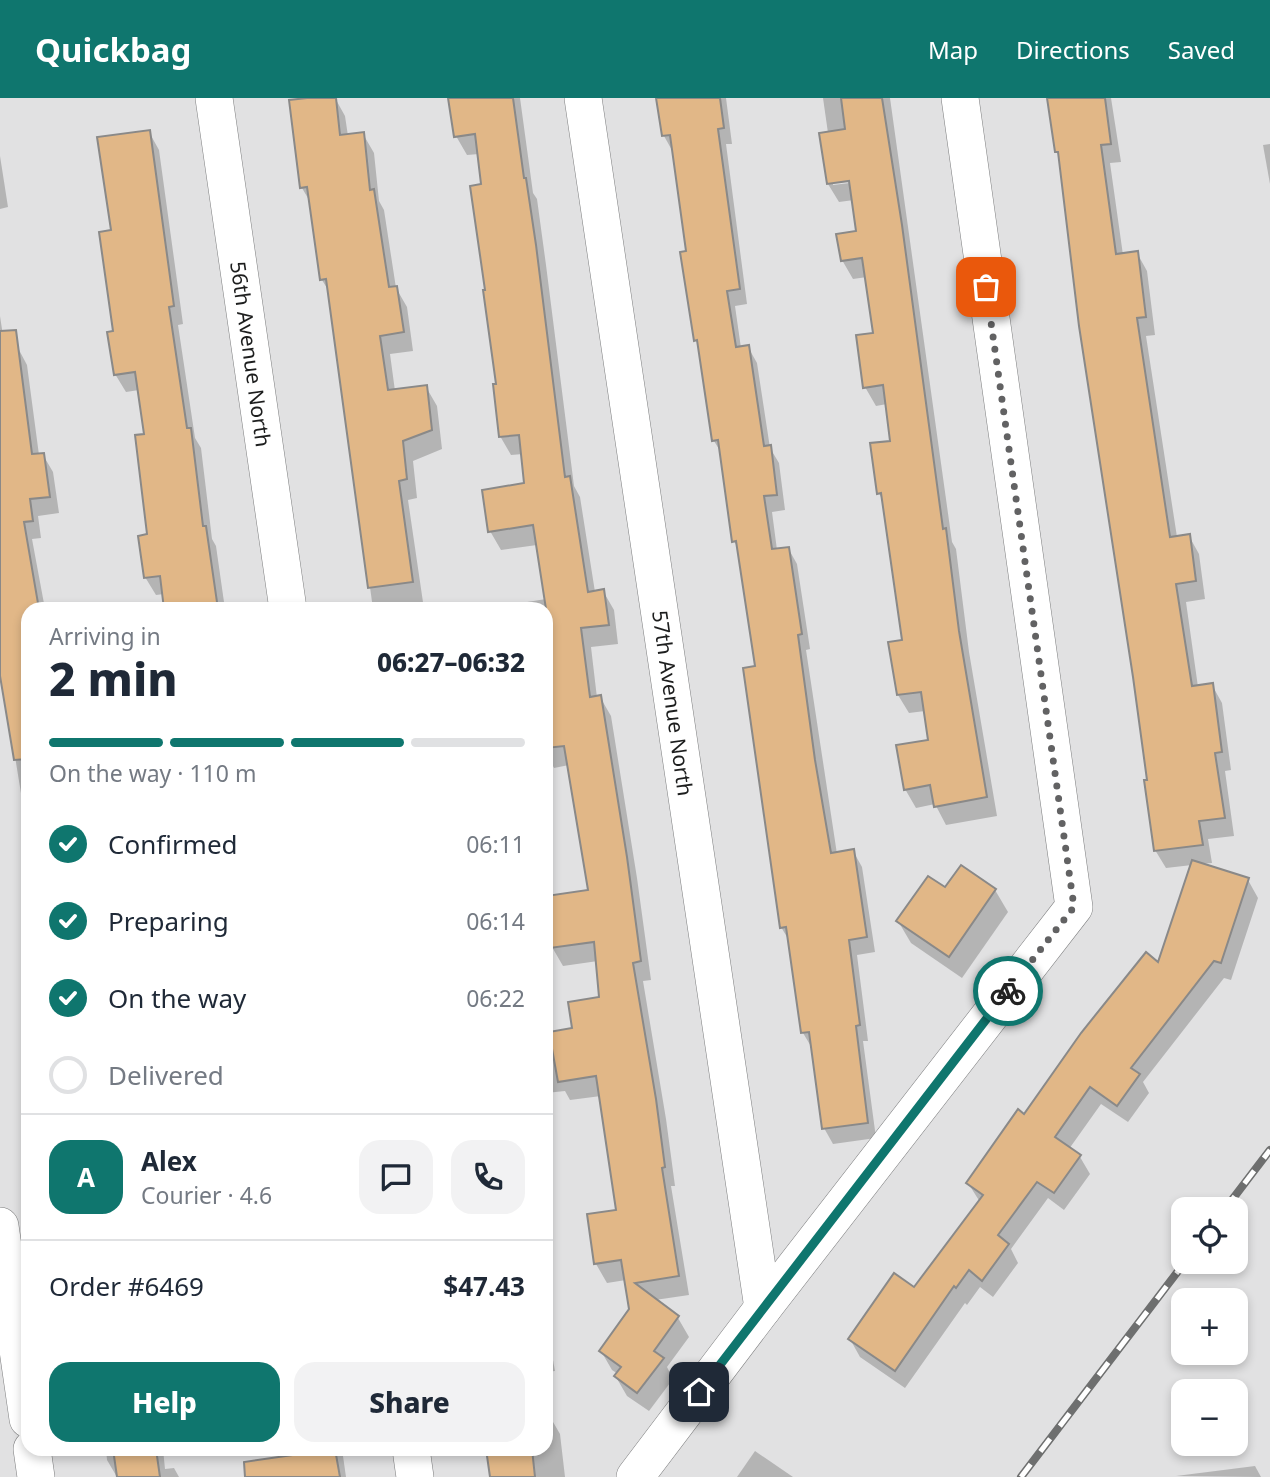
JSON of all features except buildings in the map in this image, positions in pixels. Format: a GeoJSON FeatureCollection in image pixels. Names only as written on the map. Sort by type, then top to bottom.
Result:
{"type":"FeatureCollection","features":[{"type":"Feature","properties":{"kind":"street","name":"56th Avenue North"},"geometry":{"type":"LineString","coordinates":[[214,98],[287,602]]}},
{"type":"Feature","properties":{"kind":"street","name":"57th Avenue North"},"geometry":{"type":"LineString","coordinates":[[583,98],[763,1308]]}},
{"type":"Feature","properties":{"kind":"street"},"geometry":{"type":"LineString","coordinates":[[635,1477],[1074,907],[960,98]]}},
{"type":"Feature","properties":{"kind":"street"},"geometry":{"type":"LineString","coordinates":[[0,1226],[21,1371]]}},
{"type":"Feature","properties":{"kind":"street"},"geometry":{"type":"LineString","coordinates":[[33,1456],[36,1477]]}},
{"type":"Feature","properties":{"kind":"street"},"geometry":{"type":"LineString","coordinates":[[412,1456],[415,1477]]}},
{"type":"Feature","properties":{"kind":"railway"},"geometry":{"type":"LineString","coordinates":[[1234,1197],[1270,1150]]}},
{"type":"Feature","properties":{"kind":"railway"},"geometry":{"type":"LineString","coordinates":[[1021,1477],[1176,1274]]}},
{"type":"Feature","properties":{"kind":"way so far"},"geometry":{"type":"LineString","coordinates":[[986,287],[1074,907],[1008,991]]}},
{"type":"Feature","properties":{"kind":"route"},"geometry":{"type":"LineString","coordinates":[[699,1392],[1008,991]]}}]}
